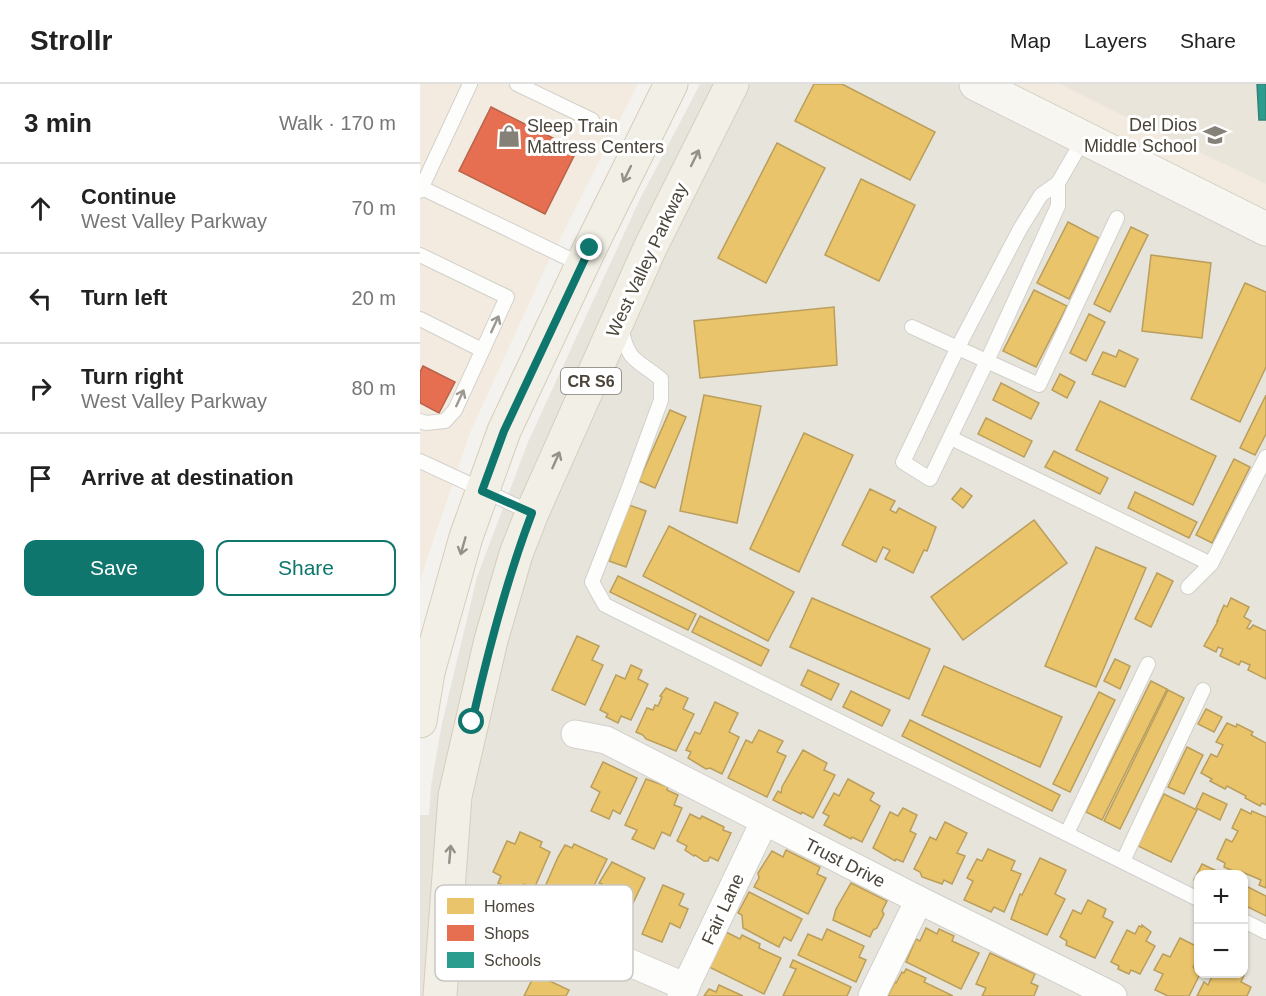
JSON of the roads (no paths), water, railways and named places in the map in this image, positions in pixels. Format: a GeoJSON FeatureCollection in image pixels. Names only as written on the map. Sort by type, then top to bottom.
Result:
{"type":"FeatureCollection","features":[{"type":"Feature","properties":{"kind":"main road","name":"CR S6"},"geometry":{"type":"LineString","coordinates":[[420,721],[428,672],[466,537],[504,431],[671,84]]}},
{"type":"Feature","properties":{"kind":"main road","name":"West Valley Parkway"},"geometry":{"type":"LineString","coordinates":[[447,885],[455,796],[490,640],[516,554],[532,513],[651,248],[732,84]]}},
{"type":"Feature","properties":{"kind":"main road","name":"West Valley Parkway"},"geometry":{"type":"LineString","coordinates":[[440,996],[441,981]]}},
{"type":"Feature","properties":{"kind":"street"},"geometry":{"type":"LineString","coordinates":[[976,84],[1266,229]]}},
{"type":"Feature","properties":{"kind":"street","name":"Trust Drive"},"geometry":{"type":"LineString","coordinates":[[575,734],[606,740],[919,900],[1067,986],[1113,996]]}},
{"type":"Feature","properties":{"kind":"street","name":"Fair Lane"},"geometry":{"type":"LineString","coordinates":[[684,992],[764,822]]}},
{"type":"Feature","properties":{"kind":"street"},"geometry":{"type":"LineString","coordinates":[[872,996],[919,900]]}},
{"type":"Feature","properties":{"kind":"street"},"geometry":{"type":"LineString","coordinates":[[633,967],[684,992]]}},
{"type":"Feature","properties":{"kind":"lane"},"geometry":{"type":"LineString","coordinates":[[470,84],[421,188],[582,265]]}},
{"type":"Feature","properties":{"kind":"lane"},"geometry":{"type":"LineString","coordinates":[[517,84],[591,120]]}},
{"type":"Feature","properties":{"kind":"lane"},"geometry":{"type":"LineString","coordinates":[[1058,183],[1058,206],[930,479],[903,462],[958,347],[1025,221],[1041,195],[1058,183],[1084,137]]}},
{"type":"Feature","properties":{"kind":"lane"},"geometry":{"type":"LineString","coordinates":[[912,327],[1039,385],[1117,218]]}},
{"type":"Feature","properties":{"kind":"lane"},"geometry":{"type":"LineString","coordinates":[[420,255],[507,297],[455,410],[445,421],[426,423],[420,421]]}},
{"type":"Feature","properties":{"kind":"lane"},"geometry":{"type":"LineString","coordinates":[[420,319],[483,350]]}},
{"type":"Feature","properties":{"kind":"lane"},"geometry":{"type":"LineString","coordinates":[[619,320],[626,349],[633,360],[661,379],[661,400],[591,582],[605,605],[1194,897]]}},
{"type":"Feature","properties":{"kind":"lane"},"geometry":{"type":"LineString","coordinates":[[951,438],[1211,564]]}},
{"type":"Feature","properties":{"kind":"lane"},"geometry":{"type":"LineString","coordinates":[[1188,587],[1211,564],[1266,457]]}},
{"type":"Feature","properties":{"kind":"lane"},"geometry":{"type":"LineString","coordinates":[[420,461],[532,513]]}},
{"type":"Feature","properties":{"kind":"lane"},"geometry":{"type":"LineString","coordinates":[[1067,833],[1148,664]]}},
{"type":"Feature","properties":{"kind":"lane"},"geometry":{"type":"LineString","coordinates":[[1123,861],[1203,690]]}},
{"type":"Feature","properties":{"kind":"lane"},"geometry":{"type":"LineString","coordinates":[[1248,923],[1266,932]]}},
{"type":"Feature","properties":{"kind":"place","name":"Del Dios Middle School"},"geometry":{"type":"Point","coordinates":[1215,135]}},
{"type":"Feature","properties":{"kind":"place","name":"Sleep Train Mattress Centers"},"geometry":{"type":"Point","coordinates":[509,136]}}]}
